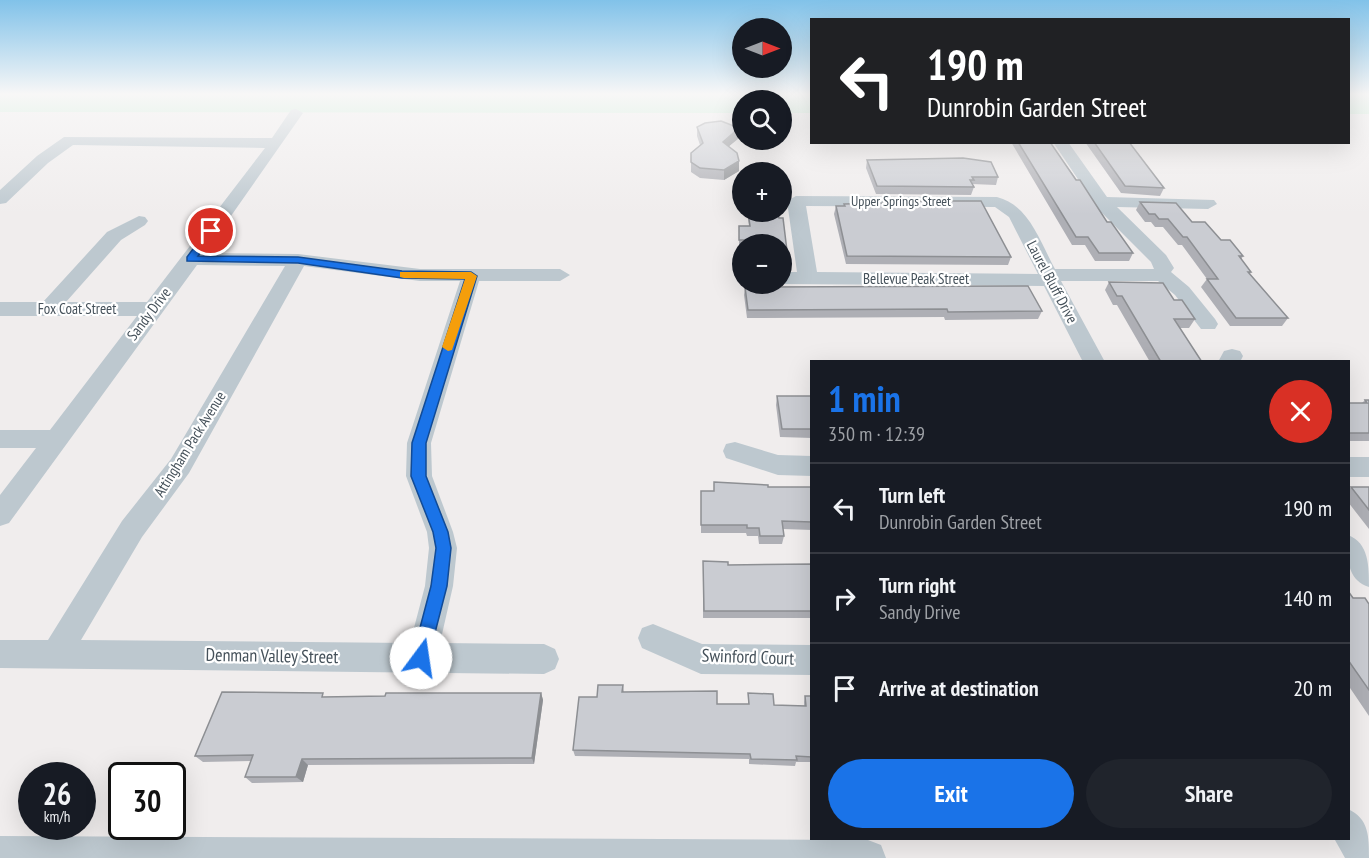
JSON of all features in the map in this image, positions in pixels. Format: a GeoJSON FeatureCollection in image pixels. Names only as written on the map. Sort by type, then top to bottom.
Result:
{"type":"FeatureCollection","features":[{"type":"Feature","properties":{"kind":"street","name":"Sandy Drive"},"geometry":{"type":"LineString","coordinates":[[0,515],[283,134]]}},
{"type":"Feature","properties":{"kind":"street"},"geometry":{"type":"LineString","coordinates":[[0,199],[46,159],[53,148],[70,140],[277,143]]}},
{"type":"Feature","properties":{"kind":"street"},"geometry":{"type":"LineString","coordinates":[[1061,144],[1102,202],[1159,259],[1164,268],[1161,273],[1182,291],[1208,324]]}},
{"type":"Feature","properties":{"kind":"street","name":"Upper Springs Street"},"geometry":{"type":"LineString","coordinates":[[808,278],[796,201],[978,200],[1005,205]]}},
{"type":"Feature","properties":{"kind":"street"},"geometry":{"type":"LineString","coordinates":[[1102,202],[1208,204]]}},
{"type":"Feature","properties":{"kind":"street","name":"Laurel Bluff Drive"},"geometry":{"type":"LineString","coordinates":[[1005,205],[1016,214],[1093,360]]}},
{"type":"Feature","properties":{"kind":"street"},"geometry":{"type":"LineString","coordinates":[[49,309],[114,236],[139,221]]}},
{"type":"Feature","properties":{"kind":"street"},"geometry":{"type":"LineString","coordinates":[[190,259],[298,260],[402,274],[560,275]]}},
{"type":"Feature","properties":{"kind":"street","name":"Attingham Pack Avenue"},"geometry":{"type":"LineString","coordinates":[[56,654],[132,529],[180,466],[298,260]]}},
{"type":"Feature","properties":{"kind":"street","name":"Bellevue Peak Street"},"geometry":{"type":"LineString","coordinates":[[792,278],[1149,277],[1161,273]]}},
{"type":"Feature","properties":{"kind":"street"},"geometry":{"type":"LineString","coordinates":[[421,658],[439,586],[443,548],[440,532],[418,476],[419,443],[471,276]]}},
{"type":"Feature","properties":{"kind":"street","name":"Fox Coat Street"},"geometry":{"type":"LineString","coordinates":[[0,309],[153,309]]}},
{"type":"Feature","properties":{"kind":"street"},"geometry":{"type":"LineString","coordinates":[[0,439],[56,439]]}},
{"type":"Feature","properties":{"kind":"street"},"geometry":{"type":"LineString","coordinates":[[735,451],[778,465],[810,466]]}},
{"type":"Feature","properties":{"kind":"street"},"geometry":{"type":"LineString","coordinates":[[1350,467],[1369,467]]}},
{"type":"Feature","properties":{"kind":"street","name":"Swinford Court"},"geometry":{"type":"LineString","coordinates":[[653,638],[701,659],[810,660]]}},
{"type":"Feature","properties":{"kind":"street","name":"Denman Valley Street"},"geometry":{"type":"LineString","coordinates":[[0,654],[544,659]]}},
{"type":"Feature","properties":{"kind":"street"},"geometry":{"type":"LineString","coordinates":[[1350,831],[1365,858]]}},
{"type":"Feature","properties":{"kind":"street"},"geometry":{"type":"LineString","coordinates":[[0,854],[868,858]]}},
{"type":"Feature","properties":{"kind":"building"},"geometry":{"type":"Polygon","coordinates":[[[700,134],[732,134],[723,142],[737,153],[739,161],[732,162],[732,165],[724,170],[700,168],[691,162],[691,153],[703,143],[700,134]]]}},
{"type":"Feature","properties":{"kind":"building"},"geometry":{"type":"Polygon","coordinates":[[[1019,144],[1051,144],[1076,180],[1080,180],[1107,222],[1111,222],[1133,253],[1099,253],[1088,237],[1076,237],[1019,144]]]}},
{"type":"Feature","properties":{"kind":"building"},"geometry":{"type":"Polygon","coordinates":[[[1095,144],[1131,144],[1164,188],[1125,186],[1095,144]]]}},
{"type":"Feature","properties":{"kind":"building"},"geometry":{"type":"Polygon","coordinates":[[[963,158],[991,162],[998,177],[972,177],[974,180],[970,180],[974,187],[877,186],[867,160],[963,158]]]}},
{"type":"Feature","properties":{"kind":"building"},"geometry":{"type":"Polygon","coordinates":[[[883,201],[981,201],[1011,257],[847,256],[836,206],[884,203],[883,201]]]}},
{"type":"Feature","properties":{"kind":"building"},"geometry":{"type":"Polygon","coordinates":[[[1140,202],[1176,203],[1192,222],[1205,222],[1221,240],[1230,240],[1243,256],[1239,256],[1251,272],[1248,272],[1288,318],[1236,318],[1207,279],[1218,279],[1187,237],[1183,237],[1168,219],[1159,219],[1155,214],[1149,214],[1140,202]]]}},
{"type":"Feature","properties":{"kind":"building"},"geometry":{"type":"Polygon","coordinates":[[[749,222],[783,222],[785,234],[739,234],[739,226],[750,226],[749,222]]]}},
{"type":"Feature","properties":{"kind":"building"},"geometry":{"type":"Polygon","coordinates":[[[1109,282],[1163,283],[1174,300],[1182,300],[1195,319],[1174,319],[1201,360],[1160,360],[1122,296],[1117,296],[1109,282]]]}},
{"type":"Feature","properties":{"kind":"building"},"geometry":{"type":"Polygon","coordinates":[[[1028,286],[1042,311],[748,310],[746,294],[792,294],[792,287],[1028,286]]]}},
{"type":"Feature","properties":{"kind":"building"},"geometry":{"type":"Polygon","coordinates":[[[777,396],[810,396],[810,429],[782,429],[777,396]]]}},
{"type":"Feature","properties":{"kind":"building"},"geometry":{"type":"Polygon","coordinates":[[[1365,400],[1369,400],[1369,433],[1350,433],[1350,403],[1367,403],[1365,400]]]}},
{"type":"Feature","properties":{"kind":"building"},"geometry":{"type":"Polygon","coordinates":[[[714,482],[768,485],[768,487],[810,487],[810,522],[782,521],[784,536],[760,536],[759,528],[747,528],[747,525],[701,525],[701,491],[714,491],[714,482]]]}},
{"type":"Feature","properties":{"kind":"building"},"geometry":{"type":"Polygon","coordinates":[[[1351,487],[1369,487],[1369,510],[1351,487]]]}},
{"type":"Feature","properties":{"kind":"building"},"geometry":{"type":"Polygon","coordinates":[[[703,561],[728,562],[728,565],[810,564],[810,611],[704,611],[703,561]]]}},
{"type":"Feature","properties":{"kind":"building"},"geometry":{"type":"Polygon","coordinates":[[[1350,594],[1353,598],[1365,598],[1369,604],[1369,690],[1350,663],[1350,594]]]}},
{"type":"Feature","properties":{"kind":"building"},"geometry":{"type":"Polygon","coordinates":[[[598,685],[623,685],[622,692],[717,691],[717,704],[749,704],[748,693],[773,694],[774,705],[806,706],[805,696],[810,696],[810,757],[796,756],[797,760],[751,759],[750,754],[573,750],[579,697],[597,697],[598,685]]]}},
{"type":"Feature","properties":{"kind":"building"},"geometry":{"type":"Polygon","coordinates":[[[222,692],[323,693],[322,697],[385,696],[386,693],[541,693],[532,758],[302,759],[296,777],[245,777],[253,755],[195,756],[222,692]]]}},
{"type":"Feature","properties":{"kind":"slow traffic"},"geometry":{"type":"LineString","coordinates":[[404,274],[471,276],[448,347]]}},
{"type":"Feature","properties":{"kind":"route"},"geometry":{"type":"LineString","coordinates":[[211,231],[190,259],[316,261],[376,272],[471,276],[419,443],[418,476],[440,532],[443,548],[439,586],[421,658]]}}]}
